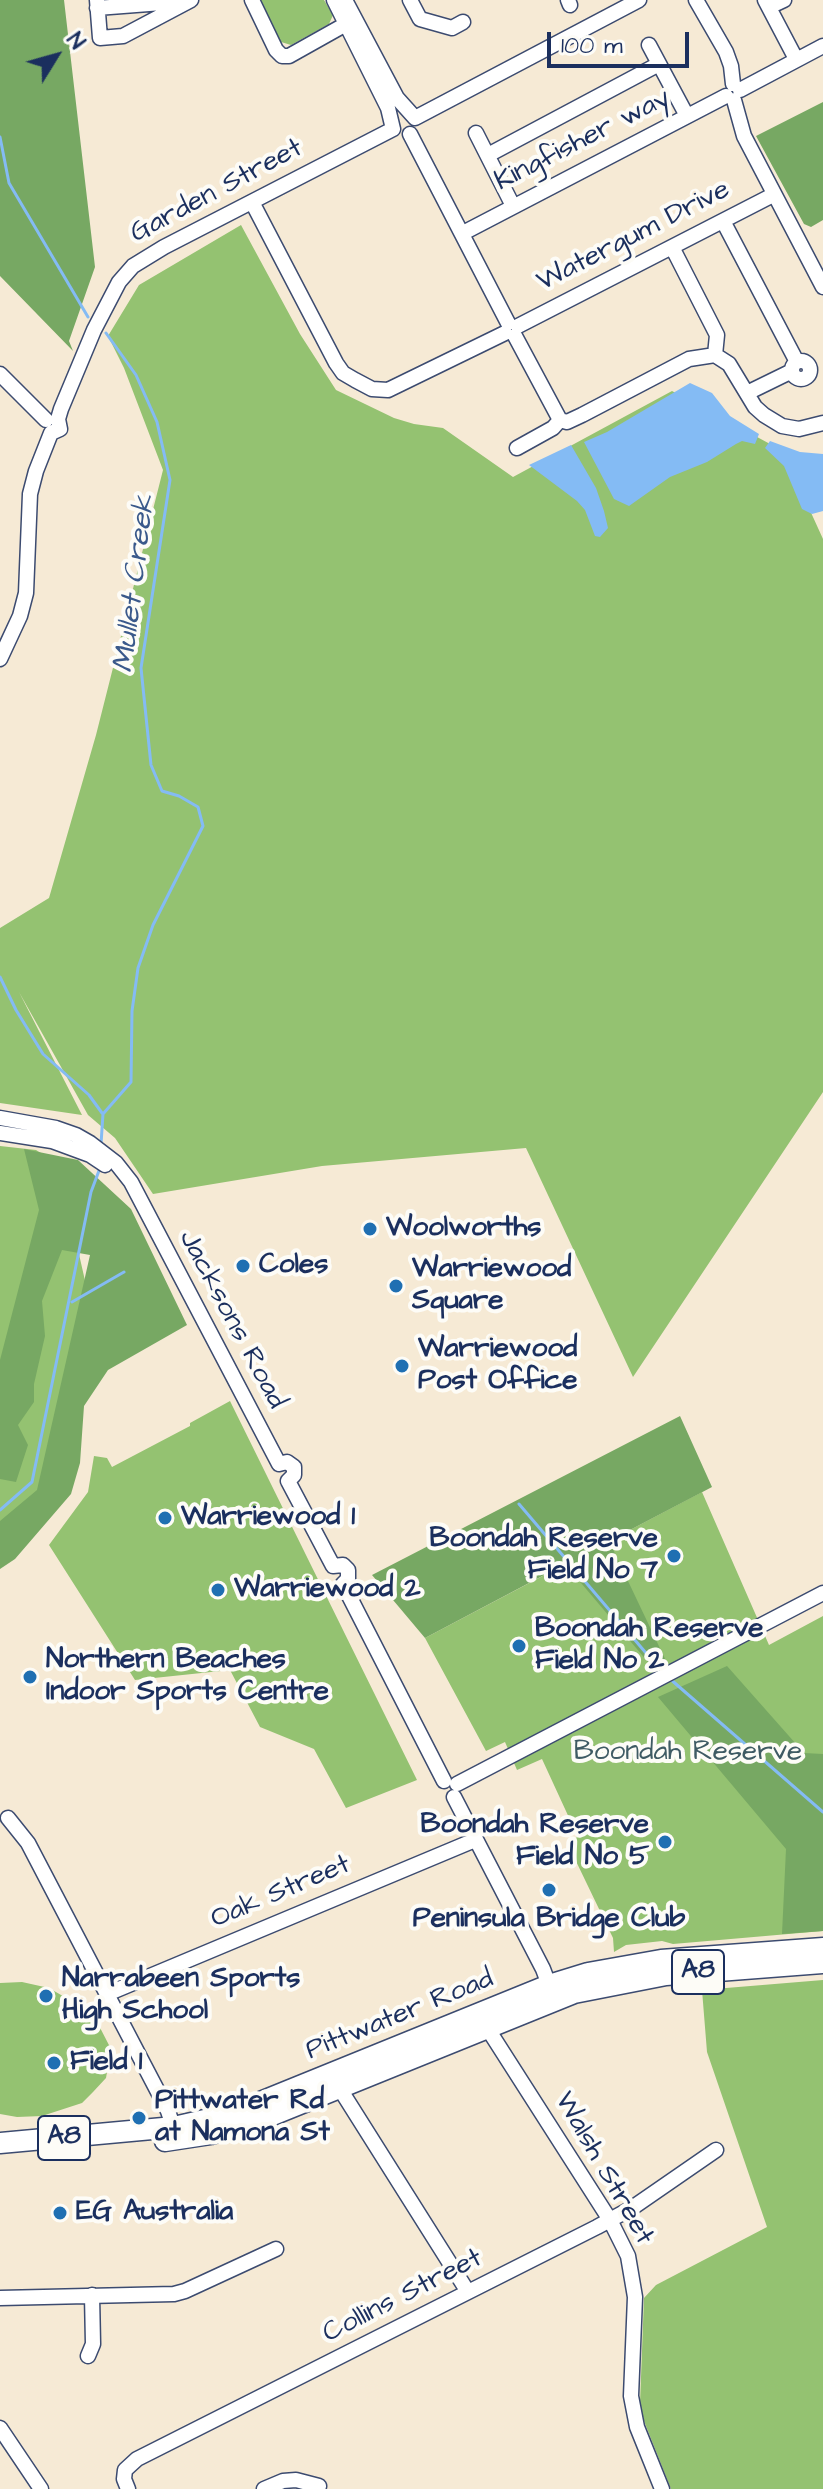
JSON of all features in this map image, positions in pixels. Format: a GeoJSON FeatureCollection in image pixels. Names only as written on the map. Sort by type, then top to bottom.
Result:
{"type":"FeatureCollection","features":[{"type":"Feature","properties":{"kind":"highway","name":"Pittwater Road"},"geometry":{"type":"LineString","coordinates":[[335,2081],[486,2026],[588,1973],[639,1963],[823,1948]]}},
{"type":"Feature","properties":{"kind":"highway","name":"Pittwater Road"},"geometry":{"type":"LineString","coordinates":[[0,2157],[238,2127],[335,2081],[551,1992],[666,1975],[823,1963]]}},
{"type":"Feature","properties":{"kind":"highway","name":"Pittwater Road"},"geometry":{"type":"LineString","coordinates":[[0,2143],[176,2134]]}},
{"type":"Feature","properties":{"kind":"street"},"geometry":{"type":"LineString","coordinates":[[169,0],[162,3],[97,4],[100,38],[123,36],[191,0]]}},
{"type":"Feature","properties":{"kind":"street"},"geometry":{"type":"LineString","coordinates":[[252,0],[276,50],[282,56],[289,56],[350,22]]}},
{"type":"Feature","properties":{"kind":"street"},"geometry":{"type":"LineString","coordinates":[[334,0],[350,22],[393,91],[411,114],[416,126],[410,134],[401,135],[392,124],[350,22],[345,0]]}},
{"type":"Feature","properties":{"kind":"street"},"geometry":{"type":"LineString","coordinates":[[410,0],[420,19],[452,28],[463,22]]}},
{"type":"Feature","properties":{"kind":"street"},"geometry":{"type":"LineString","coordinates":[[392,124],[399,111],[411,114],[639,0]]}},
{"type":"Feature","properties":{"kind":"street"},"geometry":{"type":"LineString","coordinates":[[696,0],[731,66],[733,92],[744,136],[823,287]]}},
{"type":"Feature","properties":{"kind":"street"},"geometry":{"type":"LineString","coordinates":[[784,0],[767,4],[796,59]]}},
{"type":"Feature","properties":{"kind":"street"},"geometry":{"type":"LineString","coordinates":[[649,45],[687,116]]}},
{"type":"Feature","properties":{"kind":"street","name":"Kingfisher way"},"geometry":{"type":"LineString","coordinates":[[463,233],[823,46]]}},
{"type":"Feature","properties":{"kind":"street"},"geometry":{"type":"LineString","coordinates":[[488,155],[659,64]]}},
{"type":"Feature","properties":{"kind":"street","name":"Garden Street"},"geometry":{"type":"LineString","coordinates":[[0,659],[20,616],[26,593],[30,494],[51,424],[94,330],[126,273],[147,256],[392,124]]}},
{"type":"Feature","properties":{"kind":"street"},"geometry":{"type":"LineString","coordinates":[[476,133],[513,206]]}},
{"type":"Feature","properties":{"kind":"street"},"geometry":{"type":"LineString","coordinates":[[410,134],[560,420],[567,422],[582,415],[689,359],[715,355],[729,364],[755,407],[782,426],[799,429],[823,423]]}},
{"type":"Feature","properties":{"kind":"street","name":"Watergum Drive"},"geometry":{"type":"LineString","coordinates":[[252,202],[343,373],[372,389],[388,390],[773,195]]}},
{"type":"Feature","properties":{"kind":"street"},"geometry":{"type":"LineString","coordinates":[[723,221],[794,367],[747,393]]}},
{"type":"Feature","properties":{"kind":"street"},"geometry":{"type":"LineString","coordinates":[[672,247],[717,335],[715,355]]}},
{"type":"Feature","properties":{"kind":"street"},"geometry":{"type":"LineString","coordinates":[[0,374],[51,424]]}},
{"type":"Feature","properties":{"kind":"street"},"geometry":{"type":"LineString","coordinates":[[517,448],[553,428],[560,420]]}},
{"type":"Feature","properties":{"kind":"street","name":"Jacksons Road"},"geometry":{"type":"LineString","coordinates":[[0,1118],[56,1128],[114,1167],[139,1199],[279,1464],[275,1471],[277,1478],[288,1481],[333,1566],[340,1565],[348,1570],[348,1579],[343,1584],[452,1787]]}},
{"type":"Feature","properties":{"kind":"street","name":"Jacksons Road"},"geometry":{"type":"LineString","coordinates":[[0,1133],[90,1149]]}},
{"type":"Feature","properties":{"kind":"street"},"geometry":{"type":"LineString","coordinates":[[551,1992],[543,1969],[475,1840],[452,1787],[823,1593]]}},
{"type":"Feature","properties":{"kind":"street"},"geometry":{"type":"LineString","coordinates":[[8,1818],[28,1843],[176,2134]]}},
{"type":"Feature","properties":{"kind":"street","name":"Oak Street"},"geometry":{"type":"LineString","coordinates":[[107,1994],[475,1840]]}},
{"type":"Feature","properties":{"kind":"street","name":"Walsh Street"},"geometry":{"type":"LineString","coordinates":[[486,2026],[610,2220],[628,2256],[634,2287],[631,2396],[637,2427],[662,2489]]}},
{"type":"Feature","properties":{"kind":"street"},"geometry":{"type":"LineString","coordinates":[[335,2081],[468,2292]]}},
{"type":"Feature","properties":{"kind":"street","name":"Collins Street"},"geometry":{"type":"LineString","coordinates":[[128,2489],[125,2470],[137,2459],[610,2220],[716,2150]]}},
{"type":"Feature","properties":{"kind":"street"},"geometry":{"type":"LineString","coordinates":[[0,2298],[174,2294],[276,2249]]}},
{"type":"Feature","properties":{"kind":"street"},"geometry":{"type":"LineString","coordinates":[[88,2356],[93,2344],[92,2295]]}},
{"type":"Feature","properties":{"kind":"street"},"geometry":{"type":"LineString","coordinates":[[0,2428],[41,2489]]}},
{"type":"Feature","properties":{"kind":"street"},"geometry":{"type":"LineString","coordinates":[[264,2489],[283,2481],[296,2480],[319,2486]]}},
{"type":"Feature","properties":{"kind":"green space"},"geometry":{"type":"Polygon","coordinates":[[[0,0],[64,0],[95,267],[69,341],[73,351],[0,276],[0,0]]]}},
{"type":"Feature","properties":{"kind":"green space"},"geometry":{"type":"Polygon","coordinates":[[[260,0],[324,0],[333,15],[329,24],[291,45],[281,42],[260,0]]]}},
{"type":"Feature","properties":{"kind":"green space"},"geometry":{"type":"Polygon","coordinates":[[[823,102],[823,220],[811,227],[804,224],[756,136],[823,102]]]}},
{"type":"Feature","properties":{"kind":"green space"},"geometry":{"type":"Polygon","coordinates":[[[241,225],[300,334],[336,390],[394,418],[443,428],[513,477],[672,391],[783,451],[823,539],[823,1092],[633,1377],[526,1148],[322,1166],[153,1194],[115,1138],[88,1115],[19,992],[82,1115],[0,1103],[0,928],[49,898],[96,735],[163,470],[124,368],[108,336],[139,285],[241,225]]]}},
{"type":"Feature","properties":{"kind":"green space"},"geometry":{"type":"Polygon","coordinates":[[[0,1146],[36,1150],[83,1179],[76,1241],[86,1285],[38,1498],[0,1528],[0,1146]]]}},
{"type":"Feature","properties":{"kind":"green space"},"geometry":{"type":"Polygon","coordinates":[[[24,1149],[78,1160],[131,1209],[187,1325],[108,1370],[84,1406],[80,1463],[71,1494],[15,1559],[0,1569],[0,1521],[37,1490],[90,1255],[62,1250],[42,1301],[45,1336],[34,1384],[34,1402],[18,1425],[28,1445],[16,1482],[0,1479],[0,1360],[39,1210],[24,1149]]]}},
{"type":"Feature","properties":{"kind":"green space"},"geometry":{"type":"Polygon","coordinates":[[[230,1401],[417,1780],[346,1808],[314,1749],[260,1727],[230,1670],[135,1680],[49,1545],[88,1492],[94,1456],[107,1458],[112,1467],[230,1401]]]}},
{"type":"Feature","properties":{"kind":"green space"},"geometry":{"type":"Polygon","coordinates":[[[680,1416],[712,1487],[609,1541],[666,1661],[653,1668],[565,1564],[425,1638],[372,1575],[680,1416]]]}},
{"type":"Feature","properties":{"kind":"green space","name":"Boondah Reserve"},"geometry":{"type":"Polygon","coordinates":[[[702,1492],[769,1645],[823,1616],[823,1931],[673,1944],[662,1941],[626,1945],[614,1952],[613,1938],[573,1855],[577,1835],[542,1759],[517,1770],[505,1742],[486,1751],[425,1638],[702,1492]]]}},
{"type":"Feature","properties":{"kind":"green space"},"geometry":{"type":"Polygon","coordinates":[[[727,1666],[804,1753],[823,1754],[823,1931],[782,1934],[786,1849],[658,1697],[727,1666]]]}},
{"type":"Feature","properties":{"kind":"green space"},"geometry":{"type":"Polygon","coordinates":[[[823,1980],[823,2489],[671,2489],[640,2403],[644,2298],[656,2285],[767,2227],[707,2052],[702,1990],[823,1980]]]}},
{"type":"Feature","properties":{"kind":"green space","name":"Field 1"},"geometry":{"type":"Polygon","coordinates":[[[22,1982],[49,1988],[80,2006],[95,2018],[111,2049],[106,2078],[82,2103],[42,2116],[0,2114],[0,1983],[22,1982]]]}},
{"type":"Feature","properties":{"kind":"water"},"geometry":{"type":"Polygon","coordinates":[[[690,383],[712,393],[730,416],[759,434],[755,444],[742,441],[707,462],[670,477],[629,506],[614,499],[584,442],[607,432],[690,383]]]}},
{"type":"Feature","properties":{"kind":"water"},"geometry":{"type":"Polygon","coordinates":[[[770,441],[800,452],[823,454],[823,511],[812,514],[802,509],[784,466],[765,448],[770,441]]]}},
{"type":"Feature","properties":{"kind":"water"},"geometry":{"type":"Polygon","coordinates":[[[571,445],[596,488],[604,511],[608,528],[600,537],[595,536],[585,510],[577,501],[529,465],[571,445]]]}},
{"type":"Feature","properties":{"kind":"waterway","name":"Mullet Creek"},"geometry":{"type":"LineString","coordinates":[[0,137],[9,183],[88,317]]}},
{"type":"Feature","properties":{"kind":"waterway","name":"Mullet Creek"},"geometry":{"type":"LineString","coordinates":[[101,1144],[103,1114],[131,1082],[132,1011],[138,968],[153,925],[203,826],[198,807],[162,791],[151,765],[141,668],[170,480],[157,422],[136,375],[106,333]]}},
{"type":"Feature","properties":{"kind":"waterway"},"geometry":{"type":"LineString","coordinates":[[0,977],[43,1054],[89,1095],[102,1113]]}},
{"type":"Feature","properties":{"kind":"waterway"},"geometry":{"type":"LineString","coordinates":[[0,1510],[32,1482],[91,1192],[100,1168]]}},
{"type":"Feature","properties":{"kind":"waterway"},"geometry":{"type":"LineString","coordinates":[[72,1302],[124,1272]]}},
{"type":"Feature","properties":{"kind":"waterway"},"geometry":{"type":"LineString","coordinates":[[519,1504],[663,1673]]}},
{"type":"Feature","properties":{"kind":"waterway"},"geometry":{"type":"LineString","coordinates":[[669,1678],[823,1812]]}},
{"type":"Feature","properties":{"kind":"place","name":"Woolworths"},"geometry":{"type":"Point","coordinates":[370,1229]}},
{"type":"Feature","properties":{"kind":"place","name":"Coles"},"geometry":{"type":"Point","coordinates":[243,1266]}},
{"type":"Feature","properties":{"kind":"place","name":"Warriewood Square"},"geometry":{"type":"Point","coordinates":[396,1286]}},
{"type":"Feature","properties":{"kind":"place","name":"Warriewood Post Office"},"geometry":{"type":"Point","coordinates":[402,1366]}},
{"type":"Feature","properties":{"kind":"place","name":"Warriewood 1"},"geometry":{"type":"Point","coordinates":[165,1518]}},
{"type":"Feature","properties":{"kind":"place","name":"Boondah Reserve Field No 7"},"geometry":{"type":"Point","coordinates":[674,1556]}},
{"type":"Feature","properties":{"kind":"place","name":"Warriewood 2"},"geometry":{"type":"Point","coordinates":[218,1590]}},
{"type":"Feature","properties":{"kind":"place","name":"Boondah Reserve Field No 2"},"geometry":{"type":"Point","coordinates":[519,1646]}},
{"type":"Feature","properties":{"kind":"place","name":"Northern Beaches Indoor Sports Centre"},"geometry":{"type":"Point","coordinates":[30,1677]}},
{"type":"Feature","properties":{"kind":"place","name":"Boondah Reserve Field No 5"},"geometry":{"type":"Point","coordinates":[665,1842]}},
{"type":"Feature","properties":{"kind":"place","name":"Peninsula Bridge Club"},"geometry":{"type":"Point","coordinates":[549,1890]}},
{"type":"Feature","properties":{"kind":"place","name":"Narrabeen Sports High School"},"geometry":{"type":"Point","coordinates":[46,1996]}},
{"type":"Feature","properties":{"kind":"place","name":"Field 1"},"geometry":{"type":"Point","coordinates":[54,2063]}},
{"type":"Feature","properties":{"kind":"place","name":"Pittwater Rd at Namona St"},"geometry":{"type":"Point","coordinates":[139,2118]}},
{"type":"Feature","properties":{"kind":"place","name":"EG Australia"},"geometry":{"type":"Point","coordinates":[60,2213]}}]}
